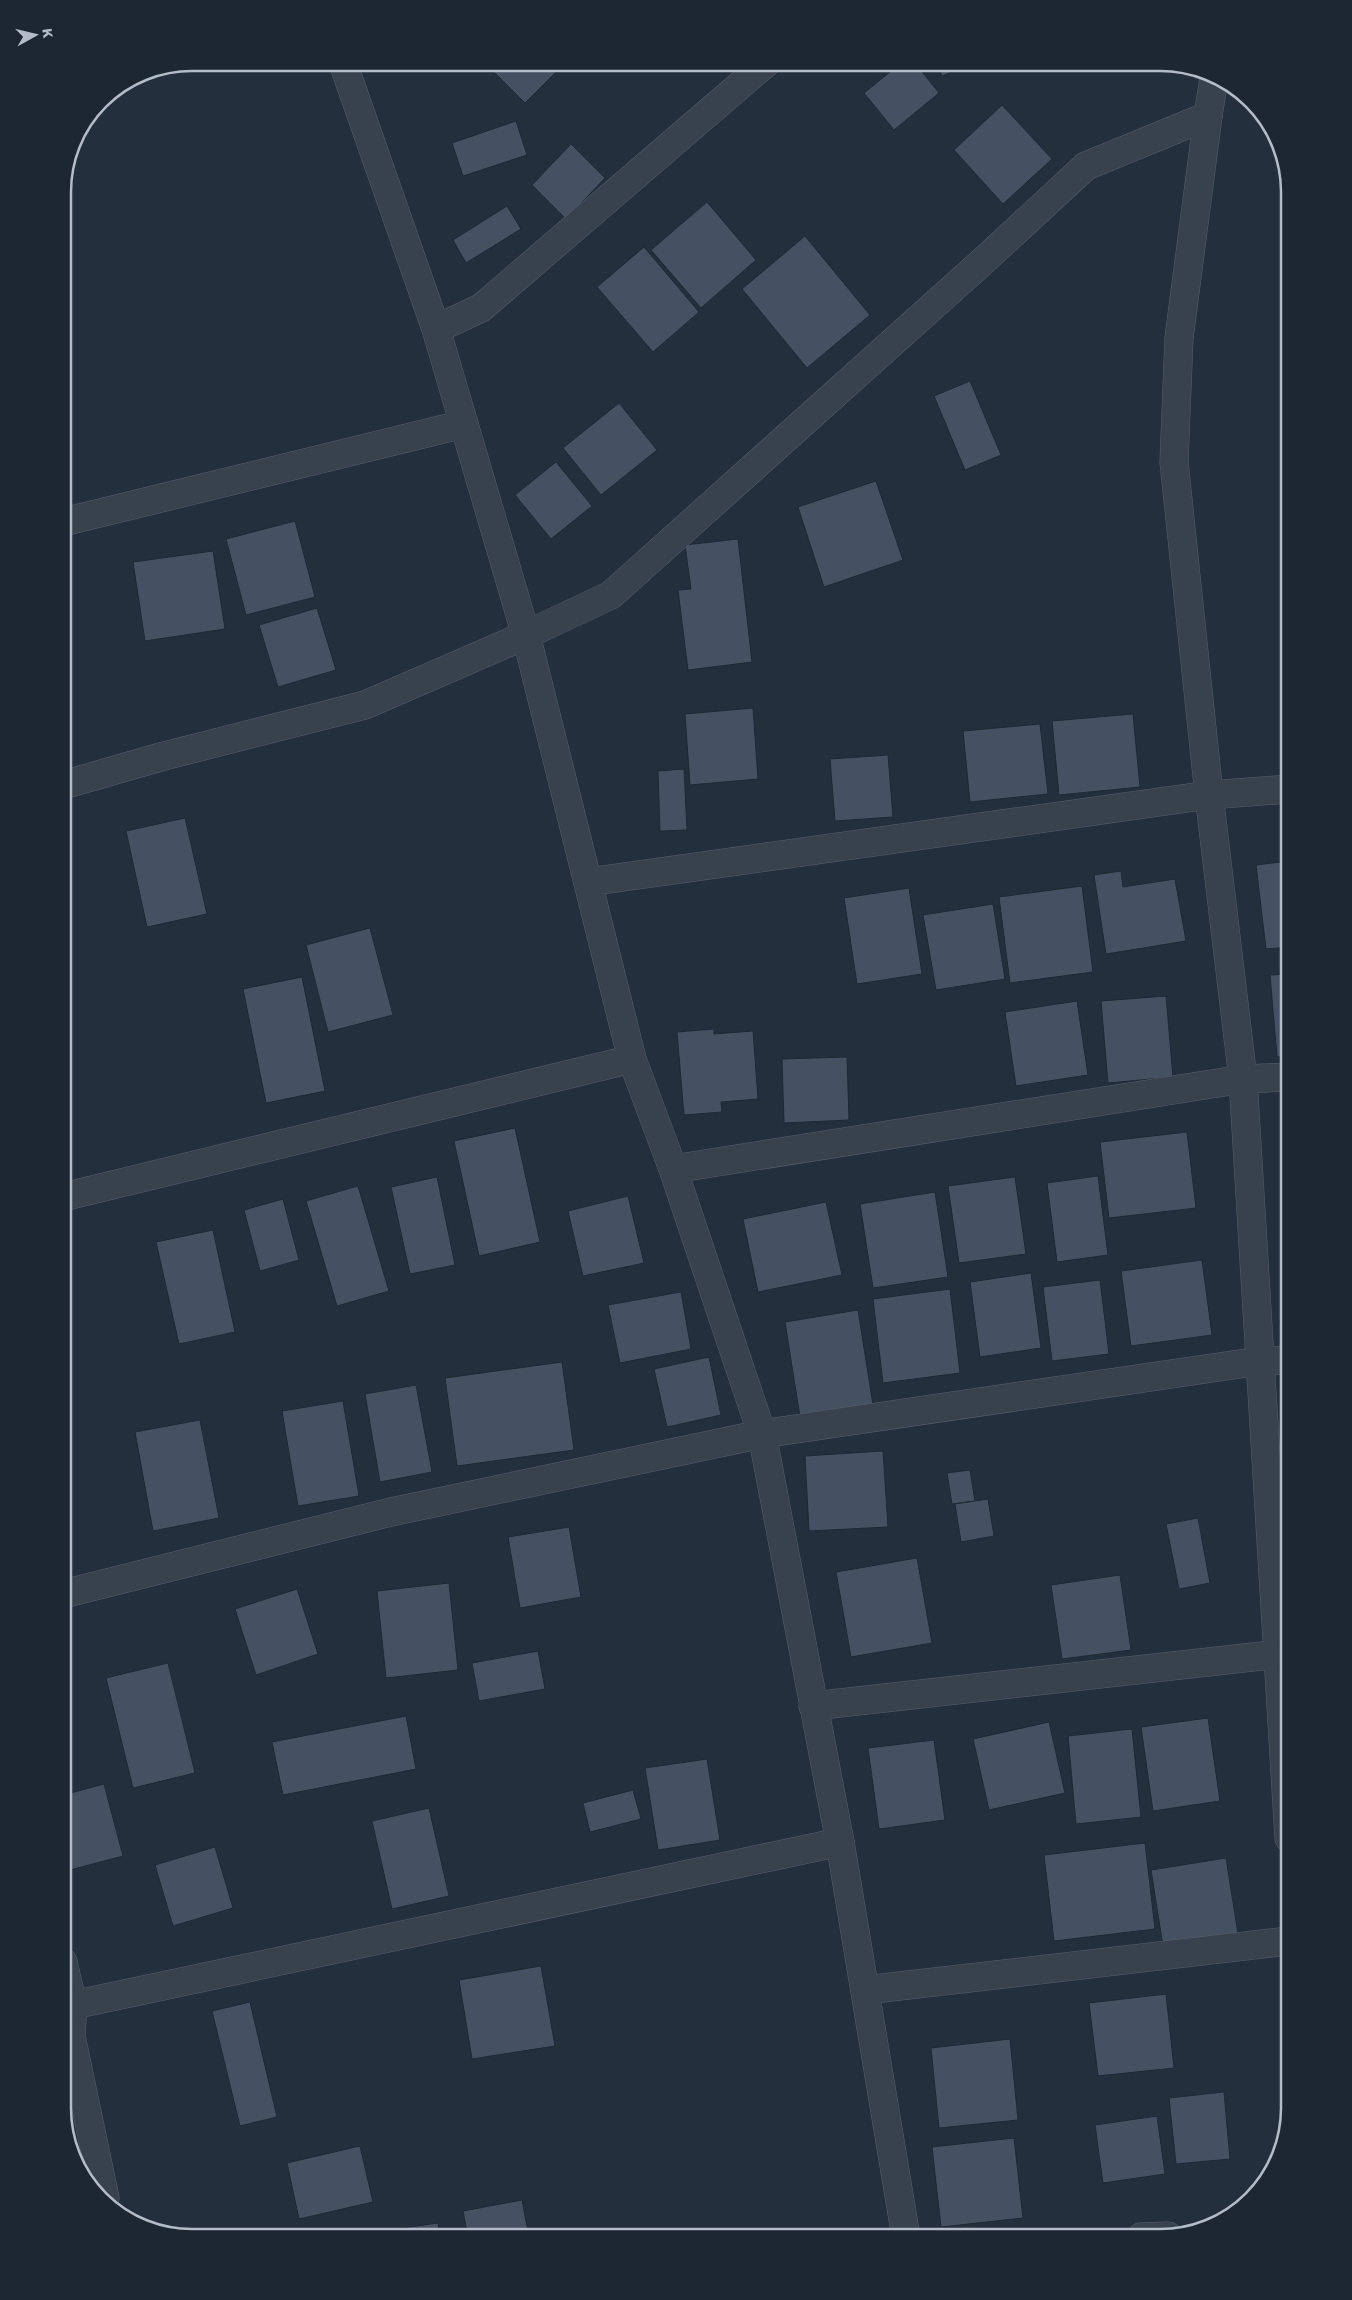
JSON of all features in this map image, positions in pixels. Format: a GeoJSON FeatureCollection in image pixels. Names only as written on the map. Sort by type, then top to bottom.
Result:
{"type":"FeatureCollection","features":[{"type":"Feature","properties":{"kind":"street"},"geometry":{"type":"LineString","coordinates":[[346,72],[436,329],[526,635],[632,1059],[673,1169],[762,1434],[840,1842],[905,2229]]}},
{"type":"Feature","properties":{"kind":"street"},"geometry":{"type":"LineString","coordinates":[[436,329],[480,308],[755,72]]}},
{"type":"Feature","properties":{"kind":"street"},"geometry":{"type":"LineString","coordinates":[[1213,84],[1179,338],[1174,462],[1209,796],[1243,1079],[1260,1361],[1281,1616]]}},
{"type":"Feature","properties":{"kind":"street"},"geometry":{"type":"LineString","coordinates":[[72,783],[164,756],[365,705],[526,635],[611,595],[982,263],[1086,166],[1208,116]]}},
{"type":"Feature","properties":{"kind":"street"},"geometry":{"type":"LineString","coordinates":[[72,520],[464,424]]}},
{"type":"Feature","properties":{"kind":"street"},"geometry":{"type":"LineString","coordinates":[[588,882],[1209,796],[1281,790]]}},
{"type":"Feature","properties":{"kind":"street"},"geometry":{"type":"LineString","coordinates":[[71,1195],[632,1059]]}},
{"type":"Feature","properties":{"kind":"street"},"geometry":{"type":"LineString","coordinates":[[673,1169],[1243,1079],[1281,1077]]}},
{"type":"Feature","properties":{"kind":"street"},"geometry":{"type":"LineString","coordinates":[[71,1592],[391,1512],[762,1434],[1260,1361],[1281,1360]]}},
{"type":"Feature","properties":{"kind":"street"},"geometry":{"type":"LineString","coordinates":[[813,1706],[1281,1653]]}},
{"type":"Feature","properties":{"kind":"street"},"geometry":{"type":"LineString","coordinates":[[73,2005],[840,1842]]}},
{"type":"Feature","properties":{"kind":"street"},"geometry":{"type":"LineString","coordinates":[[865,1990],[1281,1942]]}},
{"type":"Feature","properties":{"kind":"street"},"geometry":{"type":"LineString","coordinates":[[71,1997],[73,2005],[72,2036],[102,2189]]}},
{"type":"Feature","properties":{"kind":"building"},"geometry":{"type":"Polygon","coordinates":[[[494,72],[556,72],[525,103],[494,72]]]}},
{"type":"Feature","properties":{"kind":"building"},"geometry":{"type":"Polygon","coordinates":[[[890,72],[922,72],[939,93],[894,130],[864,93],[890,72]]]}},
{"type":"Feature","properties":{"kind":"building"},"geometry":{"type":"Polygon","coordinates":[[[940,72],[952,72],[942,76],[940,72]]]}},
{"type":"Feature","properties":{"kind":"building"},"geometry":{"type":"Polygon","coordinates":[[[1002,105],[1052,159],[1003,204],[954,150],[1002,105]]]}},
{"type":"Feature","properties":{"kind":"building"},"geometry":{"type":"Polygon","coordinates":[[[516,121],[527,155],[463,176],[452,143],[516,121]]]}},
{"type":"Feature","properties":{"kind":"building"},"geometry":{"type":"Polygon","coordinates":[[[571,144],[605,178],[566,219],[532,185],[571,144]]]}},
{"type":"Feature","properties":{"kind":"building"},"geometry":{"type":"Polygon","coordinates":[[[707,202],[756,260],[701,308],[651,250],[707,202]]]}},
{"type":"Feature","properties":{"kind":"building"},"geometry":{"type":"Polygon","coordinates":[[[507,206],[521,229],[466,263],[453,240],[507,206]]]}},
{"type":"Feature","properties":{"kind":"building"},"geometry":{"type":"Polygon","coordinates":[[[805,236],[870,315],[807,368],[742,289],[805,236]]]}},
{"type":"Feature","properties":{"kind":"building"},"geometry":{"type":"Polygon","coordinates":[[[644,247],[699,312],[653,352],[597,287],[644,247]]]}},
{"type":"Feature","properties":{"kind":"building"},"geometry":{"type":"Polygon","coordinates":[[[970,381],[1001,455],[965,470],[934,396],[970,381]]]}},
{"type":"Feature","properties":{"kind":"building"},"geometry":{"type":"Polygon","coordinates":[[[619,403],[657,450],[601,495],[563,448],[619,403]]]}},
{"type":"Feature","properties":{"kind":"building"},"geometry":{"type":"Polygon","coordinates":[[[556,462],[592,506],[551,539],[515,495],[556,462]]]}},
{"type":"Feature","properties":{"kind":"building"},"geometry":{"type":"Polygon","coordinates":[[[876,481],[903,560],[824,587],[798,507],[876,481]]]}},
{"type":"Feature","properties":{"kind":"building"},"geometry":{"type":"Polygon","coordinates":[[[295,521],[315,597],[246,615],[226,539],[295,521]]]}},
{"type":"Feature","properties":{"kind":"building"},"geometry":{"type":"Polygon","coordinates":[[[738,539],[752,662],[688,670],[678,590],[691,589],[685,545],[738,539]]]}},
{"type":"Feature","properties":{"kind":"building"},"geometry":{"type":"Polygon","coordinates":[[[213,551],[225,629],[145,641],[133,562],[213,551]]]}},
{"type":"Feature","properties":{"kind":"building"},"geometry":{"type":"Polygon","coordinates":[[[317,608],[336,670],[278,687],[259,625],[317,608]]]}},
{"type":"Feature","properties":{"kind":"building"},"geometry":{"type":"Polygon","coordinates":[[[753,708],[758,779],[690,785],[685,714],[753,708]]]}},
{"type":"Feature","properties":{"kind":"building"},"geometry":{"type":"Polygon","coordinates":[[[1133,714],[1140,787],[1059,795],[1052,721],[1133,714]]]}},
{"type":"Feature","properties":{"kind":"building"},"geometry":{"type":"Polygon","coordinates":[[[1040,724],[1048,794],[970,802],[963,731],[1040,724]]]}},
{"type":"Feature","properties":{"kind":"building"},"geometry":{"type":"Polygon","coordinates":[[[888,755],[893,817],[835,821],[830,759],[888,755]]]}},
{"type":"Feature","properties":{"kind":"building"},"geometry":{"type":"Polygon","coordinates":[[[684,769],[687,830],[660,831],[658,771],[684,769]]]}},
{"type":"Feature","properties":{"kind":"building"},"geometry":{"type":"Polygon","coordinates":[[[185,818],[207,914],[147,927],[126,831],[185,818]]]}},
{"type":"Feature","properties":{"kind":"building"},"geometry":{"type":"Polygon","coordinates":[[[1281,862],[1281,948],[1266,949],[1256,865],[1281,862]]]}},
{"type":"Feature","properties":{"kind":"building"},"geometry":{"type":"Polygon","coordinates":[[[1121,871],[1123,887],[1175,879],[1186,941],[1106,954],[1094,875],[1121,871]]]}},
{"type":"Feature","properties":{"kind":"building"},"geometry":{"type":"Polygon","coordinates":[[[1082,886],[1093,972],[1010,983],[999,897],[1082,886]]]}},
{"type":"Feature","properties":{"kind":"building"},"geometry":{"type":"Polygon","coordinates":[[[909,888],[922,974],[857,984],[844,898],[909,888]]]}},
{"type":"Feature","properties":{"kind":"building"},"geometry":{"type":"Polygon","coordinates":[[[993,904],[1005,979],[936,990],[923,915],[993,904]]]}},
{"type":"Feature","properties":{"kind":"building"},"geometry":{"type":"Polygon","coordinates":[[[370,928],[393,1015],[328,1032],[306,945],[370,928]]]}},
{"type":"Feature","properties":{"kind":"building"},"geometry":{"type":"Polygon","coordinates":[[[1281,974],[1281,1057],[1277,1057],[1270,975],[1281,974]]]}},
{"type":"Feature","properties":{"kind":"building"},"geometry":{"type":"Polygon","coordinates":[[[302,977],[325,1091],[266,1103],[243,989],[302,977]]]}},
{"type":"Feature","properties":{"kind":"building"},"geometry":{"type":"Polygon","coordinates":[[[1166,996],[1173,1077],[1108,1083],[1101,1001],[1166,996]]]}},
{"type":"Feature","properties":{"kind":"building"},"geometry":{"type":"Polygon","coordinates":[[[1077,1001],[1088,1075],[1016,1086],[1005,1012],[1077,1001]]]}},
{"type":"Feature","properties":{"kind":"building"},"geometry":{"type":"Polygon","coordinates":[[[714,1029],[714,1034],[753,1031],[758,1099],[721,1102],[722,1112],[684,1115],[677,1032],[714,1029]]]}},
{"type":"Feature","properties":{"kind":"building"},"geometry":{"type":"Polygon","coordinates":[[[847,1057],[849,1120],[784,1123],[782,1059],[847,1057]]]}},
{"type":"Feature","properties":{"kind":"building"},"geometry":{"type":"Polygon","coordinates":[[[515,1128],[540,1242],[479,1256],[454,1141],[515,1128]]]}},
{"type":"Feature","properties":{"kind":"building"},"geometry":{"type":"Polygon","coordinates":[[[1187,1132],[1196,1208],[1109,1218],[1100,1142],[1187,1132]]]}},
{"type":"Feature","properties":{"kind":"building"},"geometry":{"type":"Polygon","coordinates":[[[1098,1176],[1108,1255],[1057,1262],[1047,1183],[1098,1176]]]}},
{"type":"Feature","properties":{"kind":"building"},"geometry":{"type":"Polygon","coordinates":[[[437,1177],[455,1265],[410,1274],[391,1187],[437,1177]]]}},
{"type":"Feature","properties":{"kind":"building"},"geometry":{"type":"Polygon","coordinates":[[[1015,1177],[1026,1254],[959,1263],[948,1186],[1015,1177]]]}},
{"type":"Feature","properties":{"kind":"building"},"geometry":{"type":"Polygon","coordinates":[[[358,1186],[389,1291],[337,1306],[306,1201],[358,1186]]]}},
{"type":"Feature","properties":{"kind":"building"},"geometry":{"type":"Polygon","coordinates":[[[935,1192],[948,1277],[873,1288],[860,1204],[935,1192]]]}},
{"type":"Feature","properties":{"kind":"building"},"geometry":{"type":"Polygon","coordinates":[[[628,1196],[644,1263],[583,1276],[568,1211],[628,1196]]]}},
{"type":"Feature","properties":{"kind":"building"},"geometry":{"type":"Polygon","coordinates":[[[283,1199],[299,1260],[260,1271],[244,1210],[283,1199]]]}},
{"type":"Feature","properties":{"kind":"building"},"geometry":{"type":"Polygon","coordinates":[[[826,1202],[842,1275],[758,1292],[743,1219],[826,1202]]]}},
{"type":"Feature","properties":{"kind":"building"},"geometry":{"type":"Polygon","coordinates":[[[213,1230],[235,1332],[179,1344],[156,1242],[213,1230]]]}},
{"type":"Feature","properties":{"kind":"building"},"geometry":{"type":"Polygon","coordinates":[[[1202,1260],[1212,1335],[1131,1346],[1121,1271],[1202,1260]]]}},
{"type":"Feature","properties":{"kind":"building"},"geometry":{"type":"Polygon","coordinates":[[[1031,1273],[1041,1348],[980,1357],[970,1282],[1031,1273]]]}},
{"type":"Feature","properties":{"kind":"building"},"geometry":{"type":"Polygon","coordinates":[[[1100,1280],[1109,1354],[1052,1361],[1043,1287],[1100,1280]]]}},
{"type":"Feature","properties":{"kind":"building"},"geometry":{"type":"Polygon","coordinates":[[[950,1289],[960,1373],[883,1383],[873,1299],[950,1289]]]}},
{"type":"Feature","properties":{"kind":"building"},"geometry":{"type":"Polygon","coordinates":[[[681,1292],[691,1349],[620,1363],[608,1305],[681,1292]]]}},
{"type":"Feature","properties":{"kind":"building"},"geometry":{"type":"Polygon","coordinates":[[[858,1310],[873,1405],[800,1417],[785,1322],[858,1310]]]}},
{"type":"Feature","properties":{"kind":"building"},"geometry":{"type":"Polygon","coordinates":[[[709,1357],[721,1415],[667,1427],[654,1369],[709,1357]]]}},
{"type":"Feature","properties":{"kind":"building"},"geometry":{"type":"Polygon","coordinates":[[[562,1362],[574,1450],[457,1466],[445,1378],[562,1362]]]}},
{"type":"Feature","properties":{"kind":"building"},"geometry":{"type":"Polygon","coordinates":[[[416,1385],[432,1472],[380,1482],[365,1394],[416,1385]]]}},
{"type":"Feature","properties":{"kind":"building"},"geometry":{"type":"Polygon","coordinates":[[[343,1401],[359,1496],[298,1506],[282,1411],[343,1401]]]}},
{"type":"Feature","properties":{"kind":"building"},"geometry":{"type":"Polygon","coordinates":[[[200,1420],[219,1518],[153,1531],[135,1432],[200,1420]]]}},
{"type":"Feature","properties":{"kind":"building"},"geometry":{"type":"Polygon","coordinates":[[[883,1451],[888,1527],[809,1531],[805,1456],[883,1451]]]}},
{"type":"Feature","properties":{"kind":"building"},"geometry":{"type":"Polygon","coordinates":[[[970,1470],[975,1501],[952,1504],[947,1473],[970,1470]]]}},
{"type":"Feature","properties":{"kind":"building"},"geometry":{"type":"Polygon","coordinates":[[[988,1499],[994,1536],[961,1542],[955,1504],[988,1499]]]}},
{"type":"Feature","properties":{"kind":"building"},"geometry":{"type":"Polygon","coordinates":[[[1198,1518],[1210,1583],[1179,1589],[1166,1524],[1198,1518]]]}},
{"type":"Feature","properties":{"kind":"building"},"geometry":{"type":"Polygon","coordinates":[[[569,1527],[581,1597],[520,1608],[508,1537],[569,1527]]]}},
{"type":"Feature","properties":{"kind":"building"},"geometry":{"type":"Polygon","coordinates":[[[917,1558],[932,1643],[851,1657],[836,1572],[917,1558]]]}},
{"type":"Feature","properties":{"kind":"building"},"geometry":{"type":"Polygon","coordinates":[[[1120,1575],[1131,1650],[1062,1659],[1051,1585],[1120,1575]]]}},
{"type":"Feature","properties":{"kind":"building"},"geometry":{"type":"Polygon","coordinates":[[[449,1583],[458,1670],[386,1678],[377,1591],[449,1583]]]}},
{"type":"Feature","properties":{"kind":"building"},"geometry":{"type":"Polygon","coordinates":[[[297,1589],[318,1654],[256,1675],[235,1609],[297,1589]]]}},
{"type":"Feature","properties":{"kind":"building"},"geometry":{"type":"Polygon","coordinates":[[[538,1651],[545,1689],[479,1701],[472,1663],[538,1651]]]}},
{"type":"Feature","properties":{"kind":"building"},"geometry":{"type":"Polygon","coordinates":[[[168,1663],[195,1773],[133,1788],[106,1678],[168,1663]]]}},
{"type":"Feature","properties":{"kind":"building"},"geometry":{"type":"Polygon","coordinates":[[[406,1716],[416,1769],[283,1795],[272,1742],[406,1716]]]}},
{"type":"Feature","properties":{"kind":"building"},"geometry":{"type":"Polygon","coordinates":[[[1208,1718],[1220,1801],[1153,1811],[1141,1727],[1208,1718]]]}},
{"type":"Feature","properties":{"kind":"building"},"geometry":{"type":"Polygon","coordinates":[[[1049,1722],[1065,1793],[989,1810],[973,1739],[1049,1722]]]}},
{"type":"Feature","properties":{"kind":"building"},"geometry":{"type":"Polygon","coordinates":[[[1132,1729],[1141,1817],[1076,1824],[1068,1736],[1132,1729]]]}},
{"type":"Feature","properties":{"kind":"building"},"geometry":{"type":"Polygon","coordinates":[[[934,1740],[945,1820],[879,1829],[868,1748],[934,1740]]]}},
{"type":"Feature","properties":{"kind":"building"},"geometry":{"type":"Polygon","coordinates":[[[707,1759],[720,1840],[658,1850],[645,1768],[707,1759]]]}},
{"type":"Feature","properties":{"kind":"building"},"geometry":{"type":"Polygon","coordinates":[[[104,1784],[123,1856],[71,1870],[71,1793],[104,1784]]]}},
{"type":"Feature","properties":{"kind":"building"},"geometry":{"type":"Polygon","coordinates":[[[633,1790],[641,1819],[590,1832],[583,1803],[633,1790]]]}},
{"type":"Feature","properties":{"kind":"building"},"geometry":{"type":"Polygon","coordinates":[[[429,1808],[449,1896],[392,1909],[372,1821],[429,1808]]]}},
{"type":"Feature","properties":{"kind":"building"},"geometry":{"type":"Polygon","coordinates":[[[1145,1843],[1155,1929],[1054,1941],[1044,1855],[1145,1843]]]}},
{"type":"Feature","properties":{"kind":"building"},"geometry":{"type":"Polygon","coordinates":[[[215,1847],[233,1908],[173,1926],[155,1865],[215,1847]]]}},
{"type":"Feature","properties":{"kind":"building"},"geometry":{"type":"Polygon","coordinates":[[[1226,1858],[1238,1934],[1163,1946],[1151,1870],[1226,1858]]]}},
{"type":"Feature","properties":{"kind":"building"},"geometry":{"type":"Polygon","coordinates":[[[541,1966],[555,2046],[472,2059],[459,1980],[541,1966]]]}},
{"type":"Feature","properties":{"kind":"building"},"geometry":{"type":"Polygon","coordinates":[[[1166,1994],[1174,2068],[1098,2076],[1089,2003],[1166,1994]]]}},
{"type":"Feature","properties":{"kind":"building"},"geometry":{"type":"Polygon","coordinates":[[[250,2002],[277,2117],[240,2126],[212,2011],[250,2002]]]}},
{"type":"Feature","properties":{"kind":"building"},"geometry":{"type":"Polygon","coordinates":[[[1010,2039],[1018,2120],[939,2128],[931,2048],[1010,2039]]]}},
{"type":"Feature","properties":{"kind":"building"},"geometry":{"type":"Polygon","coordinates":[[[1224,2092],[1230,2159],[1176,2164],[1169,2098],[1224,2092]]]}},
{"type":"Feature","properties":{"kind":"building"},"geometry":{"type":"Polygon","coordinates":[[[1157,2116],[1165,2174],[1103,2183],[1095,2125],[1157,2116]]]}},
{"type":"Feature","properties":{"kind":"building"},"geometry":{"type":"Polygon","coordinates":[[[1014,2138],[1023,2218],[941,2227],[932,2147],[1014,2138]]]}},
{"type":"Feature","properties":{"kind":"building"},"geometry":{"type":"Polygon","coordinates":[[[360,2146],[373,2202],[299,2219],[287,2163],[360,2146]]]}},
{"type":"Feature","properties":{"kind":"building"},"geometry":{"type":"Polygon","coordinates":[[[522,2200],[527,2228],[466,2228],[463,2211],[522,2200]]]}},
{"type":"Feature","properties":{"kind":"building"},"geometry":{"type":"Polygon","coordinates":[[[438,2223],[439,2228],[401,2228],[438,2223]]]}}]}
